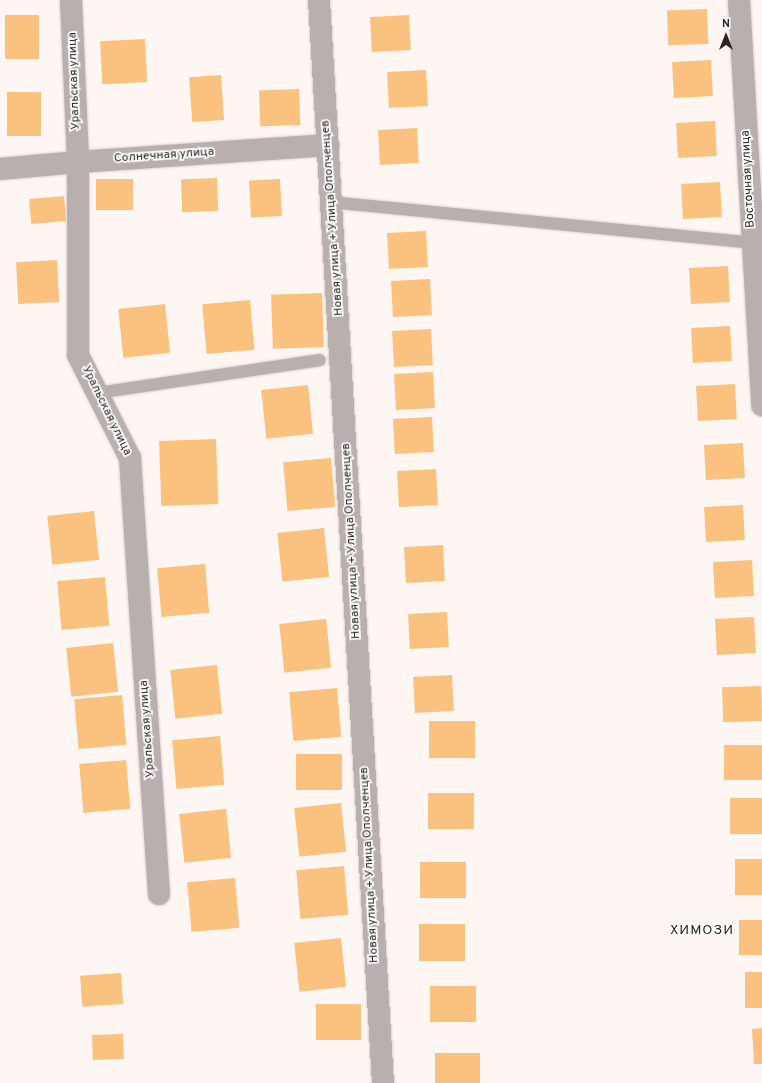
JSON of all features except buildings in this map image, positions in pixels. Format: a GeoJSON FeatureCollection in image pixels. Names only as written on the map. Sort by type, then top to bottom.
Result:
{"type":"FeatureCollection","features":[{"type":"Feature","properties":{"kind":"street","name":"Уральская улица"},"geometry":{"type":"LineString","coordinates":[[71,0],[78,162],[78,355],[130,458],[159,894]]}},
{"type":"Feature","properties":{"kind":"street","name":"Новая улица + Улица Ополченцев"},"geometry":{"type":"LineString","coordinates":[[319,0],[330,202],[340,327],[383,1083]]}},
{"type":"Feature","properties":{"kind":"street","name":"Восточная улица"},"geometry":{"type":"LineString","coordinates":[[740,0],[757,243],[762,405]]}},
{"type":"Feature","properties":{"kind":"street","name":"Солнечная улица"},"geometry":{"type":"LineString","coordinates":[[0,169],[78,162],[328,145]]}},
{"type":"Feature","properties":{"kind":"lane"},"geometry":{"type":"LineString","coordinates":[[330,202],[757,243]]}},
{"type":"Feature","properties":{"kind":"lane"},"geometry":{"type":"LineString","coordinates":[[97,393],[320,360]]}},
{"type":"Feature","properties":{"kind":"district","name":"ХИМОЗИ"},"geometry":{"type":"Point","coordinates":[702,931]}}]}
